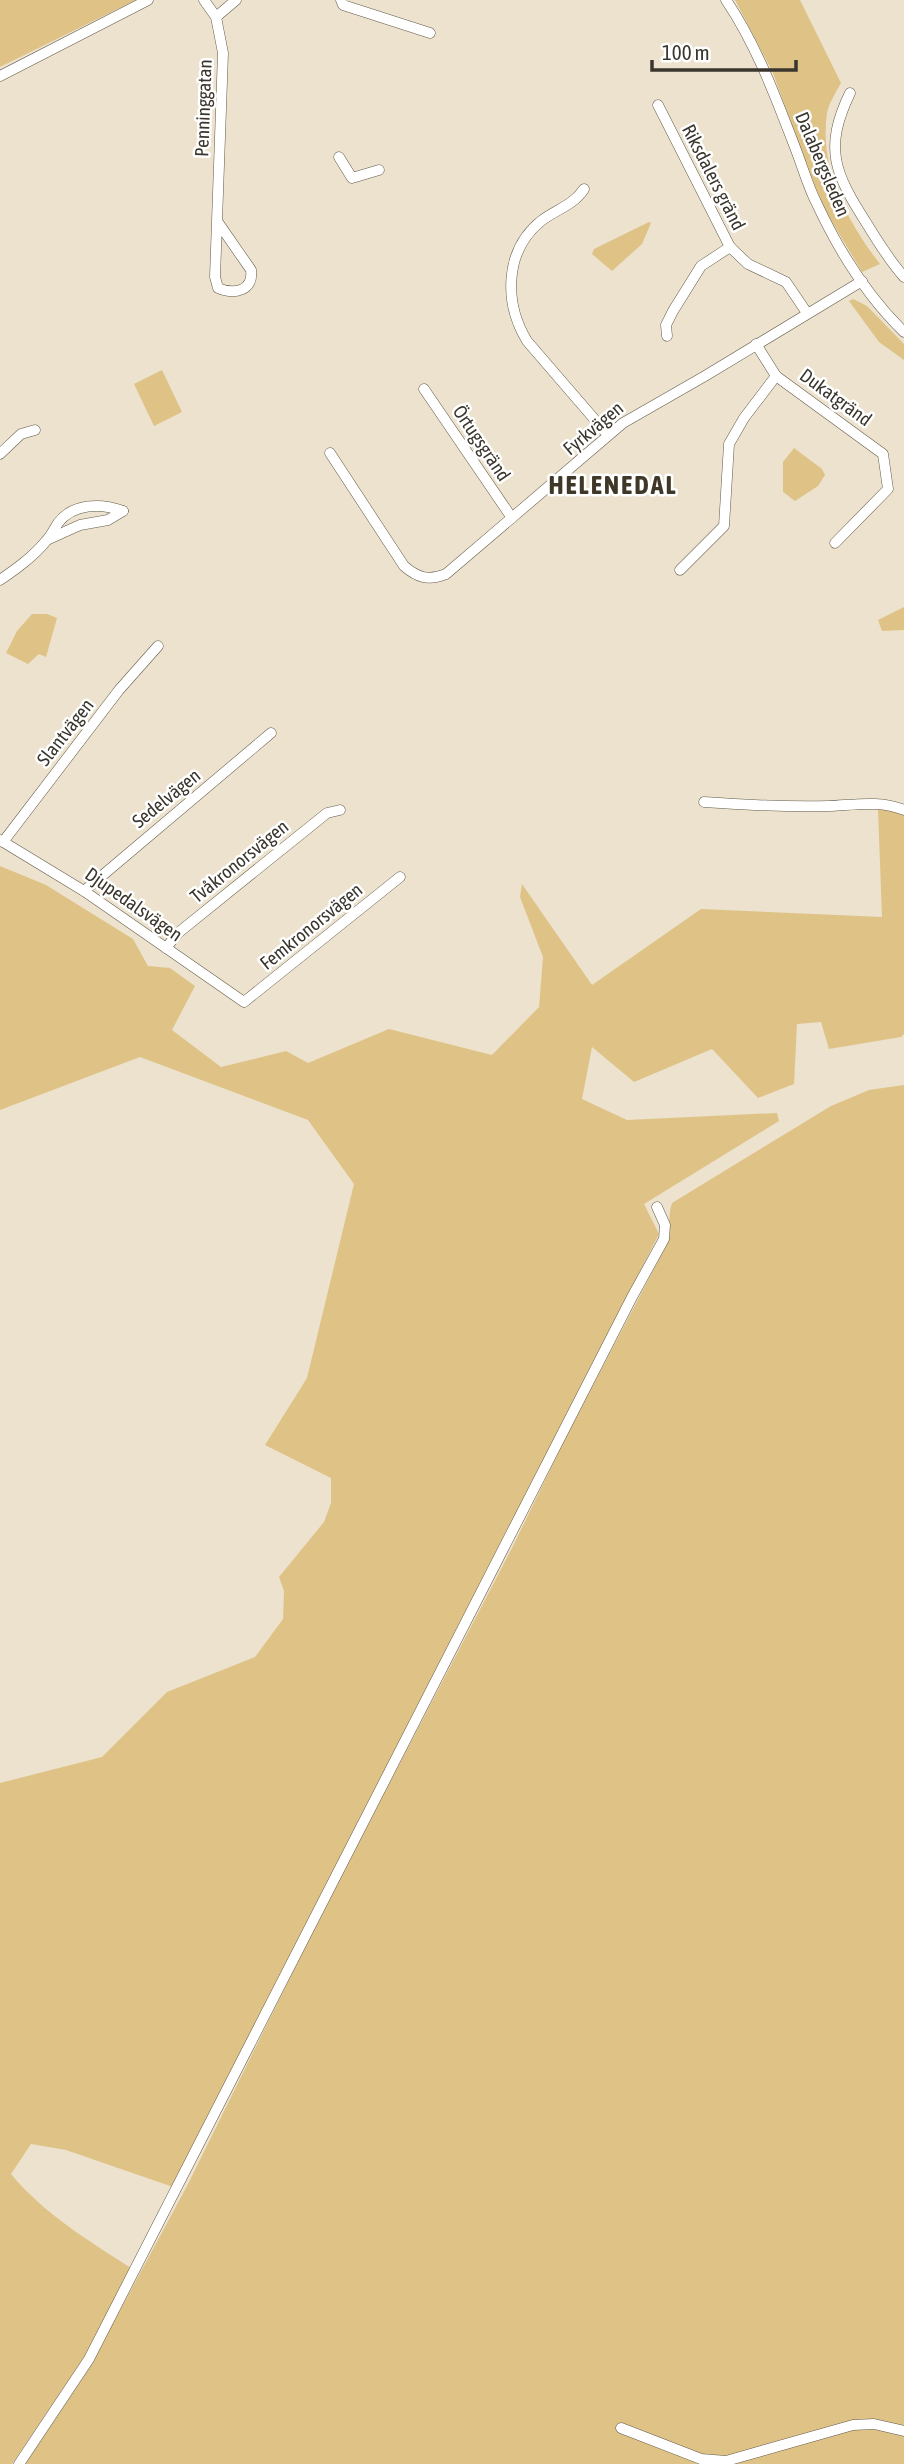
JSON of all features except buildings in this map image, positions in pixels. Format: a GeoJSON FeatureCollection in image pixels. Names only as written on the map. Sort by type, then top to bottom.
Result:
{"type":"FeatureCollection","features":[{"type":"Feature","properties":{"kind":"street"},"geometry":{"type":"LineString","coordinates":[[0,76],[148,0]]}},
{"type":"Feature","properties":{"kind":"street","name":"Penninggatan"},"geometry":{"type":"LineString","coordinates":[[204,0],[216,17],[223,53],[215,276],[218,288],[228,293],[239,292],[252,278],[251,270],[217,221]]}},
{"type":"Feature","properties":{"kind":"street"},"geometry":{"type":"LineString","coordinates":[[216,17],[236,0]]}},
{"type":"Feature","properties":{"kind":"street"},"geometry":{"type":"LineString","coordinates":[[341,0],[343,5],[430,33]]}},
{"type":"Feature","properties":{"kind":"street","name":"Dalabergsleden"},"geometry":{"type":"LineString","coordinates":[[726,0],[740,21],[767,75],[817,204],[862,281],[904,332]]}},
{"type":"Feature","properties":{"kind":"street"},"geometry":{"type":"LineString","coordinates":[[850,93],[835,131],[836,160],[844,187],[885,254],[904,277]]}},
{"type":"Feature","properties":{"kind":"street","name":"Riksdalers gränd"},"geometry":{"type":"LineString","coordinates":[[658,105],[730,247],[748,264],[786,282],[807,313]]}},
{"type":"Feature","properties":{"kind":"street"},"geometry":{"type":"LineString","coordinates":[[339,157],[352,178],[379,170]]}},
{"type":"Feature","properties":{"kind":"street"},"geometry":{"type":"LineString","coordinates":[[584,189],[578,199],[543,220],[526,237],[513,271],[510,299],[518,327],[527,341],[608,435]]}},
{"type":"Feature","properties":{"kind":"street"},"geometry":{"type":"LineString","coordinates":[[667,336],[666,325],[673,310],[701,266],[730,247]]}},
{"type":"Feature","properties":{"kind":"street","name":"Fyrkvägen"},"geometry":{"type":"LineString","coordinates":[[330,453],[404,566],[421,578],[430,579],[446,573],[634,415],[693,383],[862,281]]}},
{"type":"Feature","properties":{"kind":"street","name":"Dukatgränd"},"geometry":{"type":"LineString","coordinates":[[756,344],[776,376],[883,454],[888,489],[835,543]]}},
{"type":"Feature","properties":{"kind":"street"},"geometry":{"type":"LineString","coordinates":[[680,570],[724,526],[729,444],[744,418],[776,376]]}},
{"type":"Feature","properties":{"kind":"street","name":"Örtugsgränd"},"geometry":{"type":"LineString","coordinates":[[424,389],[512,518]]}},
{"type":"Feature","properties":{"kind":"street"},"geometry":{"type":"LineString","coordinates":[[0,454],[21,434],[35,430]]}},
{"type":"Feature","properties":{"kind":"street"},"geometry":{"type":"LineString","coordinates":[[0,580],[47,541],[79,525],[108,520],[123,511],[112,507],[90,506],[73,510],[59,522],[47,541]]}},
{"type":"Feature","properties":{"kind":"street"},"geometry":{"type":"LineString","coordinates":[[73,510],[79,518],[79,525]]}},
{"type":"Feature","properties":{"kind":"street"},"geometry":{"type":"LineString","coordinates":[[0,587],[11,573]]}},
{"type":"Feature","properties":{"kind":"street","name":"Slantvägen"},"geometry":{"type":"LineString","coordinates":[[1,841],[119,690],[158,646]]}},
{"type":"Feature","properties":{"kind":"street","name":"Sedelvägen"},"geometry":{"type":"LineString","coordinates":[[84,891],[271,733]]}},
{"type":"Feature","properties":{"kind":"street"},"geometry":{"type":"LineString","coordinates":[[704,802],[830,806],[867,803],[904,810]]}},
{"type":"Feature","properties":{"kind":"street","name":"Tvåkronorsvägen"},"geometry":{"type":"LineString","coordinates":[[166,948],[178,933],[327,813],[340,810]]}},
{"type":"Feature","properties":{"kind":"street","name":"Djupedalsvägen"},"geometry":{"type":"LineString","coordinates":[[1,841],[84,891],[244,1002]]}},
{"type":"Feature","properties":{"kind":"street","name":"Femkronorsvägen"},"geometry":{"type":"LineString","coordinates":[[244,1002],[400,877]]}},
{"type":"Feature","properties":{"kind":"street"},"geometry":{"type":"LineString","coordinates":[[19,2464],[89,2359],[664,1239],[665,1225],[657,1207]]}},
{"type":"Feature","properties":{"kind":"street"},"geometry":{"type":"LineString","coordinates":[[621,2428],[701,2459],[726,2461],[853,2425],[874,2424],[904,2431]]}},
{"type":"Feature","properties":{"kind":"shaded area"},"geometry":{"type":"Polygon","coordinates":[[[0,0],[136,0],[0,67],[0,0]]]}},
{"type":"Feature","properties":{"kind":"shaded area"},"geometry":{"type":"Polygon","coordinates":[[[735,0],[800,0],[841,83],[827,113],[827,154],[832,174],[847,212],[880,264],[862,272],[819,200],[773,73],[735,0]]]}},
{"type":"Feature","properties":{"kind":"shaded area"},"geometry":{"type":"Polygon","coordinates":[[[651,223],[642,244],[612,271],[592,254],[594,249],[651,223]]]}},
{"type":"Feature","properties":{"kind":"shaded area"},"geometry":{"type":"Polygon","coordinates":[[[853,299],[867,306],[904,344],[904,360],[879,342],[849,301],[853,299]]]}},
{"type":"Feature","properties":{"kind":"shaded area"},"geometry":{"type":"Polygon","coordinates":[[[162,370],[182,412],[154,426],[134,384],[162,370]]]}},
{"type":"Feature","properties":{"kind":"shaded area"},"geometry":{"type":"Polygon","coordinates":[[[794,448],[822,469],[825,475],[818,486],[795,501],[783,492],[783,462],[794,448]]]}},
{"type":"Feature","properties":{"kind":"shaded area"},"geometry":{"type":"Polygon","coordinates":[[[904,607],[904,630],[882,631],[878,620],[904,607]]]}},
{"type":"Feature","properties":{"kind":"shaded area"},"geometry":{"type":"Polygon","coordinates":[[[32,614],[47,614],[57,618],[46,657],[39,654],[28,664],[6,653],[17,631],[32,614]]]}},
{"type":"Feature","properties":{"kind":"shaded area"},"geometry":{"type":"Polygon","coordinates":[[[878,809],[904,811],[904,1034],[901,1037],[829,1049],[821,1022],[797,1024],[794,1084],[758,1098],[712,1049],[634,1082],[592,1047],[582,1099],[627,1120],[777,1113],[779,1121],[644,1204],[659,1234],[173,2187],[66,2150],[31,2144],[11,2174],[52,2214],[131,2268],[84,2357],[12,2464],[0,2464],[0,1783],[102,1757],[167,1692],[255,1657],[283,1619],[284,1591],[279,1577],[324,1522],[331,1503],[331,1478],[265,1445],[307,1378],[354,1184],[308,1120],[140,1057],[0,1110],[0,866],[46,885],[133,939],[148,966],[170,968],[195,986],[172,1030],[221,1067],[286,1051],[308,1063],[389,1029],[492,1055],[539,1007],[543,957],[520,897],[522,884],[592,985],[701,909],[882,917],[878,809]]]}},
{"type":"Feature","properties":{"kind":"shaded area"},"geometry":{"type":"Polygon","coordinates":[[[904,1085],[904,2464],[24,2464],[89,2368],[187,2186],[322,1913],[666,1246],[672,1203],[831,1106],[869,1090],[904,1085]]]}},
{"type":"Feature","properties":{"kind":"district","name":"HELENEDAL"},"geometry":{"type":"Point","coordinates":[613,485]}}]}
